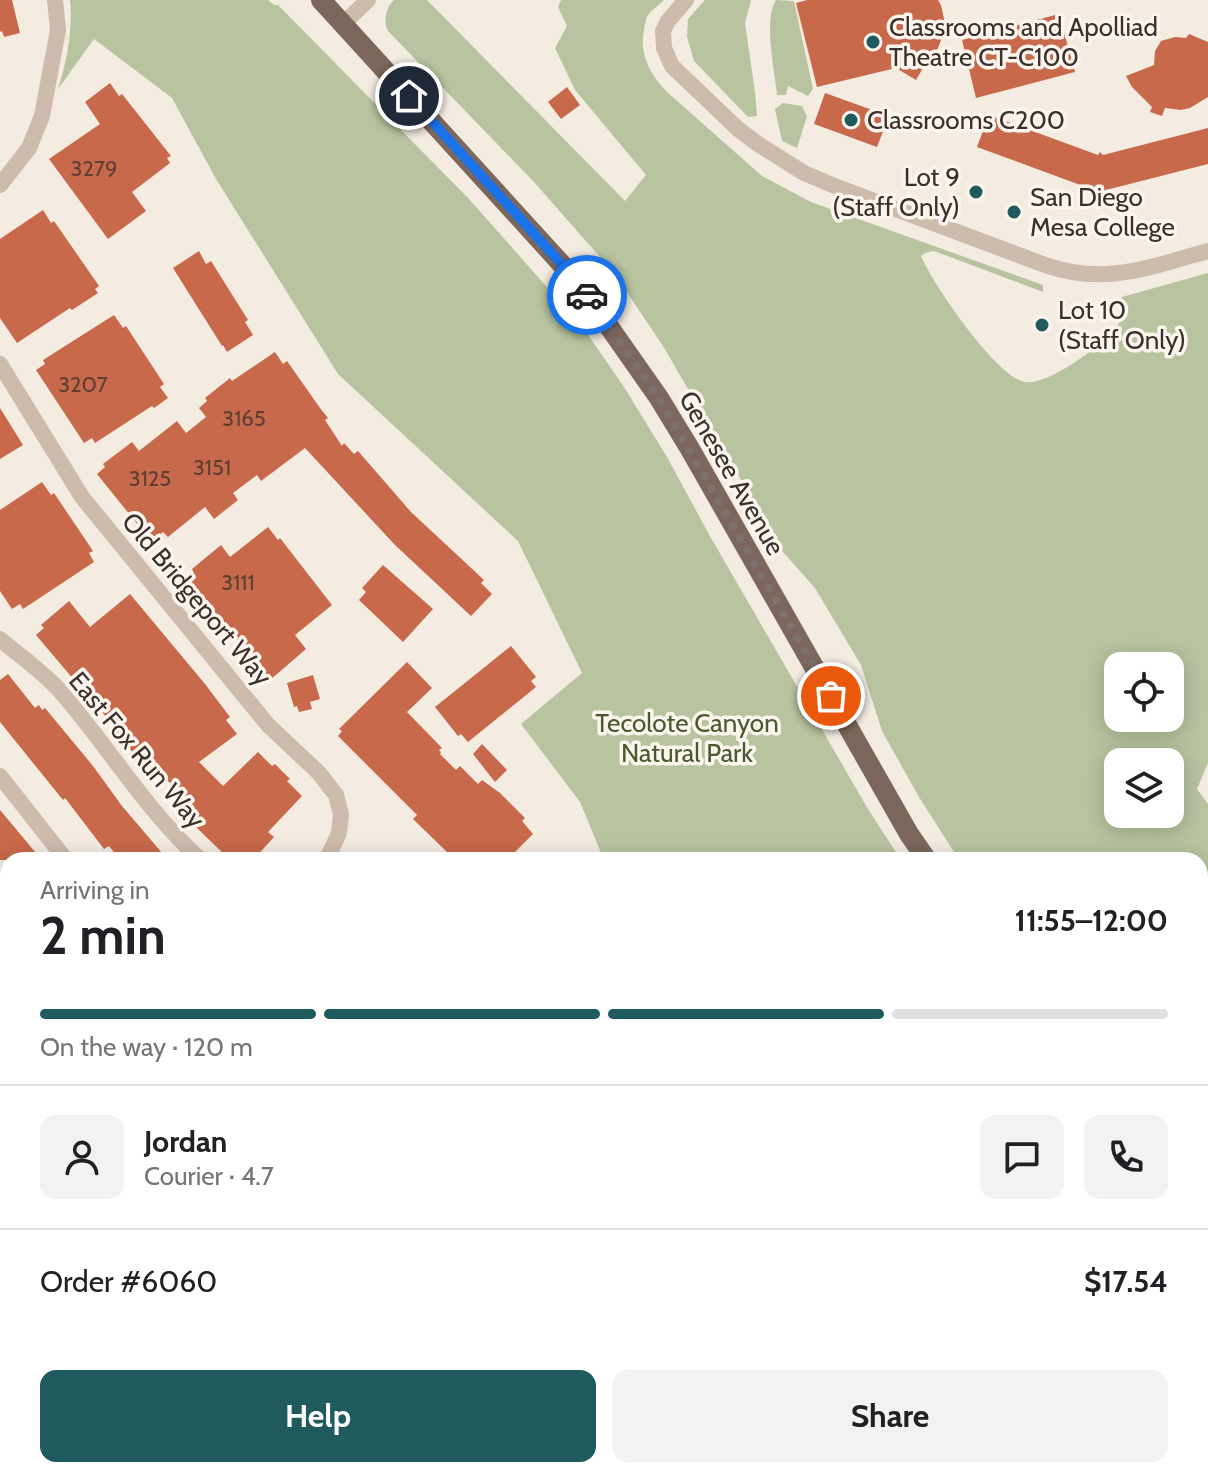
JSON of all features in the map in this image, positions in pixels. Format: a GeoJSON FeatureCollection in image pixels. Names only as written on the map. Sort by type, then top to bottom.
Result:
{"type":"FeatureCollection","features":[{"type":"Feature","properties":{"kind":"main road","name":"Genesee Avenue"},"geometry":{"type":"LineString","coordinates":[[321,0],[577,281],[617,336],[690,449],[921,852]]}},
{"type":"Feature","properties":{"kind":"street"},"geometry":{"type":"LineString","coordinates":[[0,185],[29,148],[42,116],[58,30],[55,0]]}},
{"type":"Feature","properties":{"kind":"street"},"geometry":{"type":"LineString","coordinates":[[344,23],[368,0]]}},
{"type":"Feature","properties":{"kind":"street"},"geometry":{"type":"LineString","coordinates":[[686,0],[663,31],[664,48],[672,66],[748,137],[804,173],[1045,265],[1079,274],[1121,273],[1208,251]]}},
{"type":"Feature","properties":{"kind":"street","name":"Old Bridgeport Way"},"geometry":{"type":"LineString","coordinates":[[0,364],[82,497],[268,725],[319,773],[336,795],[341,814],[339,833],[330,852]]}},
{"type":"Feature","properties":{"kind":"street","name":"East Fox Run Way"},"geometry":{"type":"LineString","coordinates":[[0,639],[59,689],[138,792],[192,852]]}},
{"type":"Feature","properties":{"kind":"street"},"geometry":{"type":"LineString","coordinates":[[0,776],[60,852]]}},
{"type":"Feature","properties":{"kind":"green space","name":"Tecolote Canyon Natural Park"},"geometry":{"type":"Polygon","coordinates":[[[70,0],[268,0],[278,5],[469,199],[584,329],[667,457],[711,538],[896,852],[601,852],[580,802],[521,724],[582,673],[518,541],[338,374],[216,179],[172,98],[94,39],[58,89],[71,22],[70,0]]]}},
{"type":"Feature","properties":{"kind":"green space"},"geometry":{"type":"Polygon","coordinates":[[[394,0],[427,0],[625,201],[646,175],[575,90],[555,48],[567,26],[558,7],[561,0],[664,0],[648,15],[644,27],[643,48],[651,71],[667,92],[762,176],[811,202],[1043,285],[1043,292],[934,251],[921,256],[967,328],[998,364],[1013,377],[1025,382],[1054,375],[1100,343],[1125,316],[1123,305],[1118,306],[1122,297],[1208,273],[1208,763],[1197,789],[1208,804],[1208,852],[954,852],[882,731],[861,665],[815,588],[783,552],[663,346],[614,273],[534,182],[388,31],[386,19],[394,0]]]}},
{"type":"Feature","properties":{"kind":"green space"},"geometry":{"type":"Polygon","coordinates":[[[705,0],[751,0],[745,23],[757,116],[748,117],[694,61],[687,37],[688,19],[705,0]]]}},
{"type":"Feature","properties":{"kind":"green space"},"geometry":{"type":"Polygon","coordinates":[[[776,0],[794,1],[813,89],[808,96],[788,86],[786,95],[777,95],[770,32],[772,8],[776,0]]]}},
{"type":"Feature","properties":{"kind":"green space"},"geometry":{"type":"Polygon","coordinates":[[[783,103],[802,106],[807,116],[797,148],[782,141],[775,109],[783,103]]]}},
{"type":"Feature","properties":{"kind":"building"},"geometry":{"type":"Polygon","coordinates":[[[0,0],[12,0],[20,33],[4,37],[0,32],[0,0]]]}},
{"type":"Feature","properties":{"kind":"building","name":"Classrooms and Apolliad Theatre CT-C100"},"geometry":{"type":"Polygon","coordinates":[[[807,0],[938,0],[944,19],[943,35],[934,58],[930,56],[916,80],[896,68],[817,87],[796,3],[807,0]]]}},
{"type":"Feature","properties":{"kind":"building"},"geometry":{"type":"Polygon","coordinates":[[[1059,14],[1075,72],[976,98],[962,40],[1059,14]]]}},
{"type":"Feature","properties":{"kind":"building"},"geometry":{"type":"Polygon","coordinates":[[[1189,34],[1208,42],[1208,97],[1190,108],[1165,108],[1162,116],[1150,112],[1152,107],[1132,87],[1126,76],[1154,65],[1155,51],[1161,41],[1186,38],[1189,34]]]}},
{"type":"Feature","properties":{"kind":"building"},"geometry":{"type":"Polygon","coordinates":[[[110,83],[171,156],[167,158],[170,163],[132,192],[146,211],[108,239],[49,159],[100,124],[85,102],[110,83]]]}},
{"type":"Feature","properties":{"kind":"building"},"geometry":{"type":"Polygon","coordinates":[[[567,87],[580,105],[561,119],[548,102],[567,87]]]}},
{"type":"Feature","properties":{"kind":"building","name":"Classrooms C200"},"geometry":{"type":"Polygon","coordinates":[[[825,93],[889,116],[877,147],[814,124],[825,93]]]}},
{"type":"Feature","properties":{"kind":"building"},"geometry":{"type":"Polygon","coordinates":[[[989,115],[1098,155],[1100,152],[1103,155],[1208,128],[1208,164],[1106,190],[1098,198],[1091,189],[977,147],[989,115]]]}},
{"type":"Feature","properties":{"kind":"building"},"geometry":{"type":"Polygon","coordinates":[[[43,210],[99,286],[95,289],[98,293],[17,343],[0,318],[0,239],[43,210]]]}},
{"type":"Feature","properties":{"kind":"building"},"geometry":{"type":"Polygon","coordinates":[[[199,251],[206,264],[211,261],[248,320],[245,322],[253,335],[227,352],[173,268],[199,251]]]}},
{"type":"Feature","properties":{"kind":"building"},"geometry":{"type":"Polygon","coordinates":[[[114,315],[123,328],[126,326],[164,384],[160,387],[168,398],[95,443],[92,438],[84,443],[36,370],[45,364],[43,360],[114,315]]]}},
{"type":"Feature","properties":{"kind":"building"},"geometry":{"type":"Polygon","coordinates":[[[275,352],[283,364],[287,361],[328,418],[325,420],[342,446],[344,443],[354,454],[358,451],[411,512],[484,580],[481,583],[492,594],[471,616],[395,545],[305,448],[261,481],[257,475],[233,493],[238,500],[214,519],[205,507],[168,537],[163,532],[151,541],[97,474],[105,467],[103,464],[132,442],[139,451],[177,421],[186,433],[206,417],[199,408],[207,401],[205,398],[230,378],[232,381],[275,352]]]}},
{"type":"Feature","properties":{"kind":"building"},"geometry":{"type":"Polygon","coordinates":[[[0,408],[23,445],[0,459],[0,408]]]}},
{"type":"Feature","properties":{"kind":"building"},"geometry":{"type":"Polygon","coordinates":[[[42,482],[51,495],[54,493],[93,551],[89,553],[94,562],[23,609],[20,604],[12,609],[0,591],[0,510],[42,482]]]}},
{"type":"Feature","properties":{"kind":"building"},"geometry":{"type":"Polygon","coordinates":[[[268,527],[332,605],[295,635],[306,649],[270,680],[187,578],[194,573],[192,569],[221,545],[230,557],[268,527]]]}},
{"type":"Feature","properties":{"kind":"building"},"geometry":{"type":"Polygon","coordinates":[[[383,565],[433,609],[403,642],[359,600],[366,592],[362,588],[383,565]]]}},
{"type":"Feature","properties":{"kind":"building"},"geometry":{"type":"Polygon","coordinates":[[[130,594],[205,684],[230,717],[226,720],[237,734],[199,762],[223,786],[258,752],[290,779],[287,781],[302,796],[268,832],[274,837],[260,852],[222,852],[175,804],[183,797],[162,777],[155,782],[97,705],[36,635],[44,628],[41,625],[69,601],[90,627],[130,594]]]}},
{"type":"Feature","properties":{"kind":"building"},"geometry":{"type":"Polygon","coordinates":[[[511,646],[536,677],[531,681],[536,687],[468,742],[461,734],[458,736],[435,707],[511,646]]]}},
{"type":"Feature","properties":{"kind":"building"},"geometry":{"type":"Polygon","coordinates":[[[407,662],[432,688],[407,712],[442,748],[440,754],[456,770],[460,766],[478,784],[482,780],[500,793],[525,818],[522,821],[533,834],[515,852],[447,852],[413,819],[417,815],[338,736],[342,731],[339,729],[407,662]]]}},
{"type":"Feature","properties":{"kind":"building"},"geometry":{"type":"Polygon","coordinates":[[[8,674],[35,708],[39,705],[42,710],[45,708],[161,852],[114,852],[109,846],[104,849],[0,722],[0,680],[8,674]]]}},
{"type":"Feature","properties":{"kind":"building"},"geometry":{"type":"Polygon","coordinates":[[[313,675],[320,699],[310,702],[312,709],[299,712],[297,706],[294,707],[287,683],[313,675]]]}},
{"type":"Feature","properties":{"kind":"building"},"geometry":{"type":"Polygon","coordinates":[[[482,744],[507,770],[495,782],[473,754],[482,744]]]}},
{"type":"Feature","properties":{"kind":"building"},"geometry":{"type":"Polygon","coordinates":[[[0,810],[35,852],[0,852],[0,810]]]}},
{"type":"Feature","properties":{"kind":"way so far"},"geometry":{"type":"LineString","coordinates":[[587,295],[659,398],[831,696]]}},
{"type":"Feature","properties":{"kind":"place","name":"Classrooms and Apolliad Theatre CT-C100"},"geometry":{"type":"Point","coordinates":[873,42]}},
{"type":"Feature","properties":{"kind":"place","name":"Classrooms C200"},"geometry":{"type":"Point","coordinates":[851,120]}},
{"type":"Feature","properties":{"kind":"place","name":"Lot 9 (Staff Only)"},"geometry":{"type":"Point","coordinates":[976,192]}},
{"type":"Feature","properties":{"kind":"place","name":"San Diego Mesa College"},"geometry":{"type":"Point","coordinates":[1014,212]}},
{"type":"Feature","properties":{"kind":"place","name":"Lot 10 (Staff Only)"},"geometry":{"type":"Point","coordinates":[1042,325]}},
{"type":"Feature","properties":{"kind":"route"},"geometry":{"type":"LineString","coordinates":[[409,96],[587,295]]}}]}
